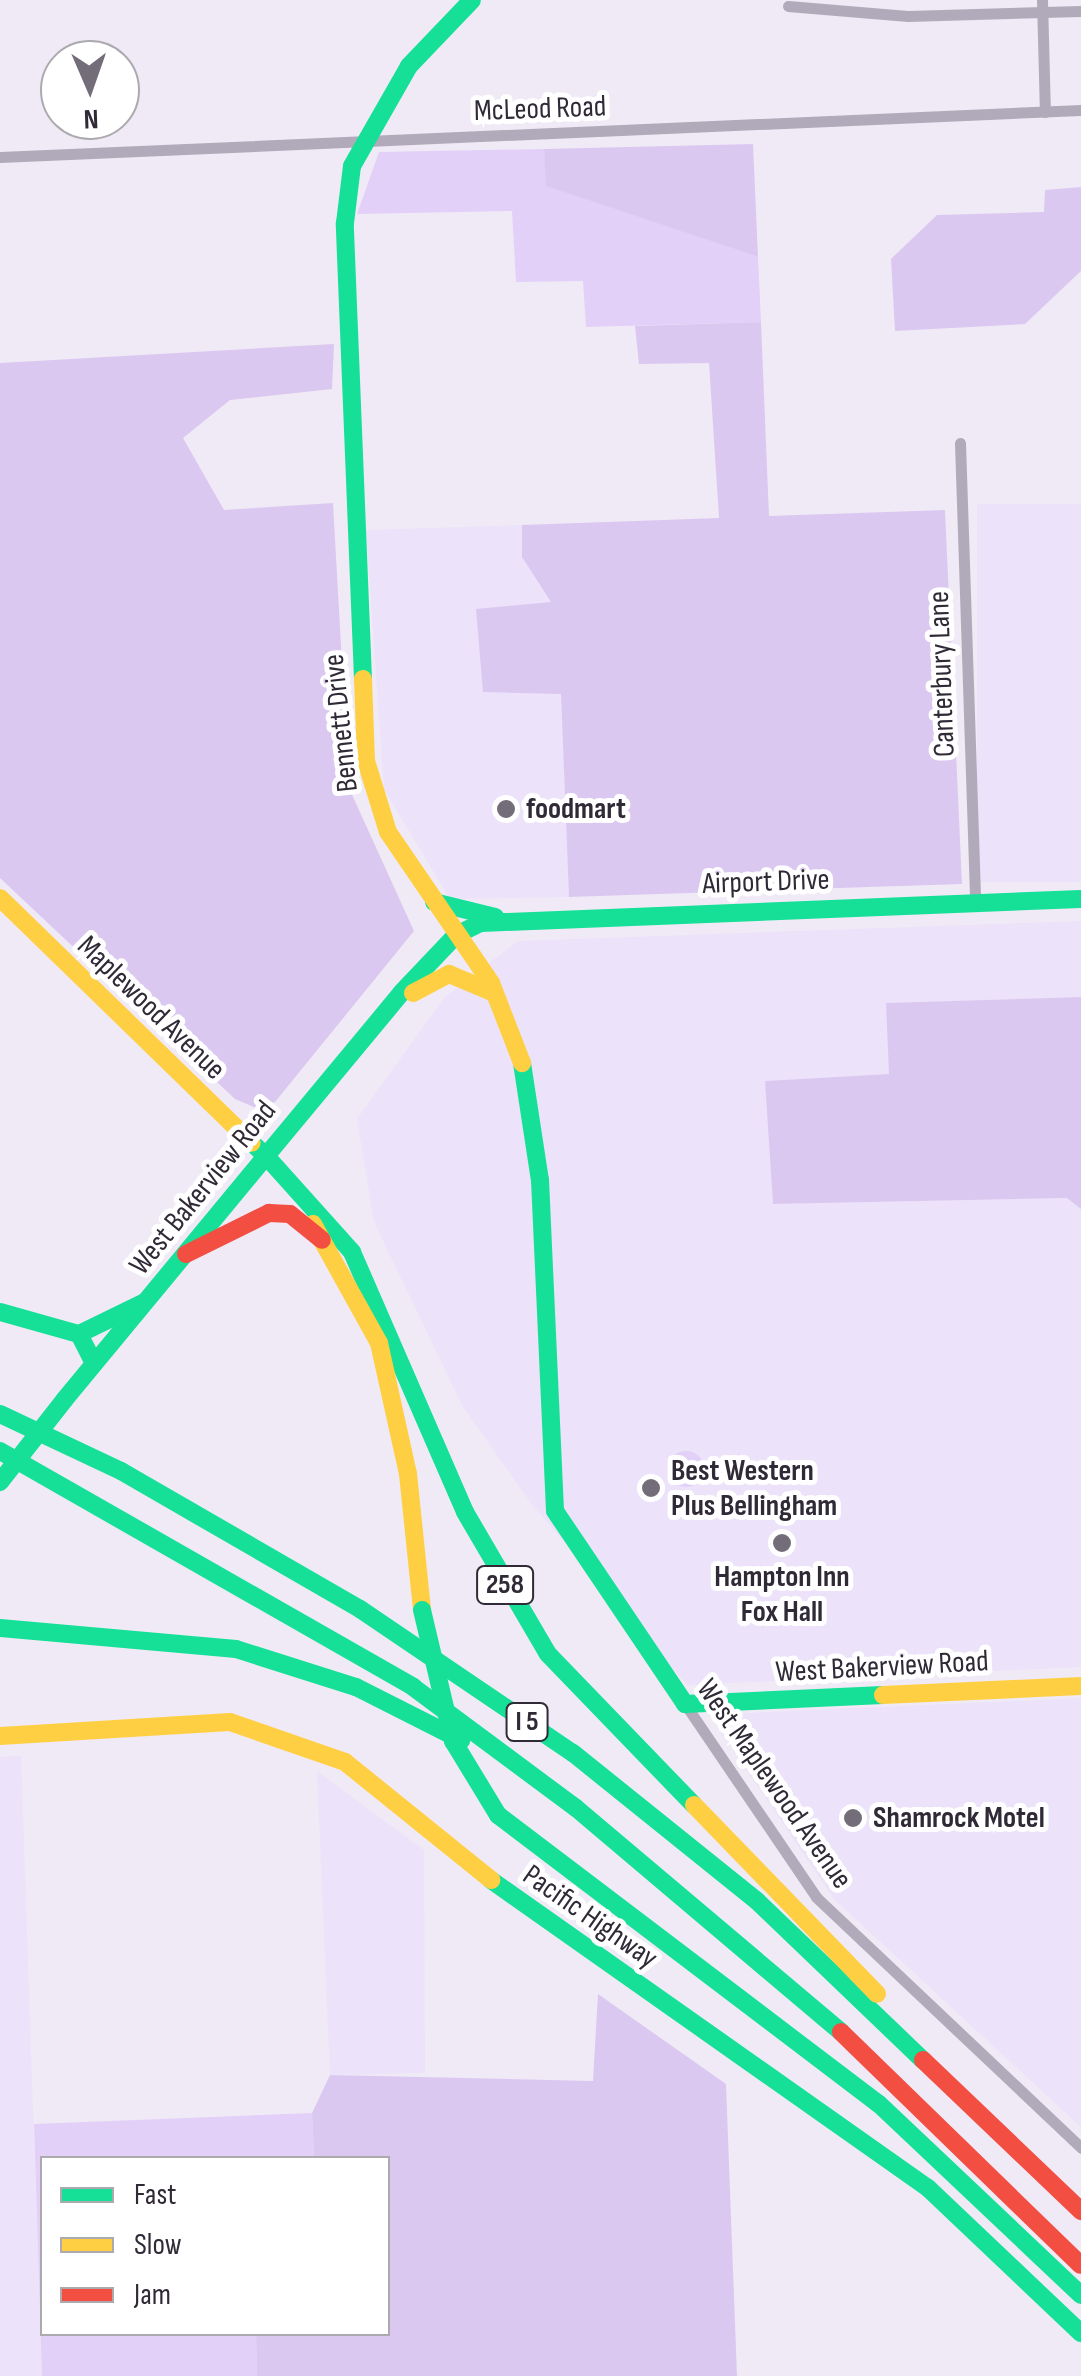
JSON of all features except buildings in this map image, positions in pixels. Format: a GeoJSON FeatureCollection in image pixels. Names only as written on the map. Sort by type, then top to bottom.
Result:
{"type":"FeatureCollection","features":[{"type":"Feature","properties":{"kind":"main road","name":"Bennett Drive"},"geometry":{"type":"LineString","coordinates":[[472,0],[409,66],[364,139],[344,223],[366,760],[388,832],[426,895],[500,1000],[535,1114],[552,1500]]}},
{"type":"Feature","properties":{"kind":"main road"},"geometry":{"type":"LineString","coordinates":[[426,895],[451,910],[517,920]]}},
{"type":"Feature","properties":{"kind":"main road","name":"Maplewood Avenue"},"geometry":{"type":"LineString","coordinates":[[0,898],[266,1156]]}},
{"type":"Feature","properties":{"kind":"main road","name":"Airport Drive"},"geometry":{"type":"LineString","coordinates":[[456,935],[517,920],[1081,899]]}},
{"type":"Feature","properties":{"kind":"main road","name":"West Bakerview Road"},"geometry":{"type":"LineString","coordinates":[[0,1482],[370,1027],[456,935]]}},
{"type":"Feature","properties":{"kind":"main road"},"geometry":{"type":"LineString","coordinates":[[370,1027],[440,976],[475,980],[500,1000]]}},
{"type":"Feature","properties":{"kind":"main road"},"geometry":{"type":"LineString","coordinates":[[266,1156],[361,1299],[392,1391],[422,1610],[452,1741],[498,1815],[880,2104],[1081,2295]]}},
{"type":"Feature","properties":{"kind":"main road","name":"258"},"geometry":{"type":"LineString","coordinates":[[266,1156],[352,1252],[464,1512],[548,1654],[990,2120]]}},
{"type":"Feature","properties":{"kind":"main road"},"geometry":{"type":"LineString","coordinates":[[186,1254],[269,1213],[290,1214],[330,1249]]}},
{"type":"Feature","properties":{"kind":"main road"},"geometry":{"type":"LineString","coordinates":[[0,1312],[79,1334],[146,1302]]}},
{"type":"Feature","properties":{"kind":"main road"},"geometry":{"type":"LineString","coordinates":[[79,1334],[94,1364]]}},
{"type":"Feature","properties":{"kind":"main road","name":"I 5"},"geometry":{"type":"LineString","coordinates":[[0,1414],[121,1471],[360,1609],[573,1753],[757,1901],[1081,2211]]}},
{"type":"Feature","properties":{"kind":"main road","name":"I 5"},"geometry":{"type":"LineString","coordinates":[[0,1450],[414,1686],[576,1808],[847,2037],[1081,2265]]}},
{"type":"Feature","properties":{"kind":"main road","name":"West Maplewood Avenue"},"geometry":{"type":"LineString","coordinates":[[552,1500],[573,1548],[685,1704]]}},
{"type":"Feature","properties":{"kind":"main road"},"geometry":{"type":"LineString","coordinates":[[0,1628],[236,1649],[289,1663],[400,1705],[576,1808]]}},
{"type":"Feature","properties":{"kind":"main road","name":"West Bakerview Road"},"geometry":{"type":"LineString","coordinates":[[685,1704],[1081,1686]]}},
{"type":"Feature","properties":{"kind":"main road","name":"Pacific Highway"},"geometry":{"type":"LineString","coordinates":[[0,1736],[230,1722],[345,1762],[512,1898],[928,2188],[1081,2333]]}},
{"type":"Feature","properties":{"kind":"street"},"geometry":{"type":"LineString","coordinates":[[1042,0],[1046,112]]}},
{"type":"Feature","properties":{"kind":"street"},"geometry":{"type":"LineString","coordinates":[[788,6],[1043,18],[1081,11]]}},
{"type":"Feature","properties":{"kind":"street","name":"McLeod Road"},"geometry":{"type":"LineString","coordinates":[[0,156],[1081,110]]}},
{"type":"Feature","properties":{"kind":"street","name":"Canterbury Lane"},"geometry":{"type":"LineString","coordinates":[[960,444],[975,902]]}},
{"type":"Feature","properties":{"kind":"street","name":"West Maplewood Avenue"},"geometry":{"type":"LineString","coordinates":[[685,1704],[816,1897],[1081,2148]]}},
{"type":"Feature","properties":{"kind":"shaded area"},"geometry":{"type":"Polygon","coordinates":[[[753,144],[758,257],[546,186],[544,149],[753,144]]]}},
{"type":"Feature","properties":{"kind":"shaded area"},"geometry":{"type":"Polygon","coordinates":[[[544,149],[547,186],[758,257],[761,322],[586,327],[583,281],[516,282],[512,211],[357,214],[379,152],[544,149]]]}},
{"type":"Feature","properties":{"kind":"shaded area"},"geometry":{"type":"Polygon","coordinates":[[[1081,187],[1081,271],[1025,324],[895,331],[891,259],[937,215],[1044,212],[1045,190],[1081,187]]]}},
{"type":"Feature","properties":{"kind":"shaded area"},"geometry":{"type":"Polygon","coordinates":[[[761,322],[769,516],[945,510],[962,884],[569,897],[561,694],[483,692],[476,609],[551,602],[522,557],[522,525],[719,518],[709,363],[639,364],[635,326],[761,322]]]}},
{"type":"Feature","properties":{"kind":"shaded area"},"geometry":{"type":"Polygon","coordinates":[[[334,344],[332,389],[230,400],[183,438],[224,510],[333,503],[349,788],[414,931],[275,1102],[256,1108],[235,1099],[0,878],[0,363],[334,344]]]}},
{"type":"Feature","properties":{"kind":"shaded area"},"geometry":{"type":"Polygon","coordinates":[[[977,504],[1081,504],[1081,882],[977,882],[977,504]]]}},
{"type":"Feature","properties":{"kind":"shaded area"},"geometry":{"type":"Polygon","coordinates":[[[522,525],[523,557],[552,602],[483,692],[561,693],[569,897],[450,899],[384,789],[366,530],[522,525]]]}},
{"type":"Feature","properties":{"kind":"shaded area"},"geometry":{"type":"Polygon","coordinates":[[[1081,921],[1081,997],[887,1003],[890,1074],[766,1081],[773,1204],[1067,1198],[1081,1209],[1081,1667],[687,1685],[530,1502],[462,1405],[374,1222],[357,1119],[444,998],[518,941],[1081,921]]]}},
{"type":"Feature","properties":{"kind":"shaded area"},"geometry":{"type":"Polygon","coordinates":[[[1081,997],[1081,1209],[1067,1198],[773,1204],[765,1081],[889,1074],[886,1003],[1081,997]]]}},
{"type":"Feature","properties":{"kind":"shaded area"},"geometry":{"type":"Polygon","coordinates":[[[686,1451],[699,1456],[704,1469],[699,1482],[686,1487],[673,1482],[668,1469],[673,1456],[686,1451]]]}},
{"type":"Feature","properties":{"kind":"shaded area"},"geometry":{"type":"Polygon","coordinates":[[[1081,1698],[1081,2127],[834,1899],[717,1727],[725,1714],[1081,1698]]]}},
{"type":"Feature","properties":{"kind":"shaded area"},"geometry":{"type":"Polygon","coordinates":[[[21,1756],[42,2376],[0,2376],[0,1757],[21,1756]]]}},
{"type":"Feature","properties":{"kind":"shaded area"},"geometry":{"type":"Polygon","coordinates":[[[317,1771],[424,1850],[425,2073],[330,2075],[317,1771]]]}},
{"type":"Feature","properties":{"kind":"shaded area"},"geometry":{"type":"Polygon","coordinates":[[[598,1994],[726,2084],[737,2376],[257,2376],[256,2336],[390,2336],[390,2156],[314,2156],[312,2113],[330,2075],[593,2081],[598,1994]]]}},
{"type":"Feature","properties":{"kind":"shaded area"},"geometry":{"type":"Polygon","coordinates":[[[312,2113],[314,2156],[40,2156],[40,2313],[34,2124],[312,2113]]]}},
{"type":"Feature","properties":{"kind":"shaded area"},"geometry":{"type":"Polygon","coordinates":[[[41,2336],[256,2336],[257,2376],[42,2376],[41,2336]]]}},
{"type":"Feature","properties":{"kind":"traffic: fast"},"geometry":{"type":"LineString","coordinates":[[363,679],[345,223],[352,166],[409,66],[472,0]]}},
{"type":"Feature","properties":{"kind":"traffic: fast"},"geometry":{"type":"LineString","coordinates":[[252,1143],[266,1156],[402,992],[456,935],[481,923],[1081,899]]}},
{"type":"Feature","properties":{"kind":"traffic: fast"},"geometry":{"type":"LineString","coordinates":[[434,902],[495,917]]}},
{"type":"Feature","properties":{"kind":"traffic: fast"},"geometry":{"type":"LineString","coordinates":[[522,1063],[540,1180],[555,1511],[685,1704],[883,1695]]}},
{"type":"Feature","properties":{"kind":"traffic: fast"},"geometry":{"type":"LineString","coordinates":[[65,1399],[266,1156]]}},
{"type":"Feature","properties":{"kind":"traffic: fast"},"geometry":{"type":"LineString","coordinates":[[266,1156],[352,1252],[465,1512],[548,1654],[694,1805]]}},
{"type":"Feature","properties":{"kind":"traffic: fast"},"geometry":{"type":"LineString","coordinates":[[79,1334],[145,1302]]}},
{"type":"Feature","properties":{"kind":"traffic: fast"},"geometry":{"type":"LineString","coordinates":[[0,1312],[79,1334],[94,1363]]}},
{"type":"Feature","properties":{"kind":"traffic: fast"},"geometry":{"type":"LineString","coordinates":[[0,1482],[65,1399]]}},
{"type":"Feature","properties":{"kind":"traffic: fast"},"geometry":{"type":"LineString","coordinates":[[0,1414],[121,1471],[360,1609],[573,1753],[757,1901],[923,2060]]}},
{"type":"Feature","properties":{"kind":"traffic: fast"},"geometry":{"type":"LineString","coordinates":[[0,1451],[413,1687],[576,1808],[841,2032]]}},
{"type":"Feature","properties":{"kind":"traffic: fast"},"geometry":{"type":"LineString","coordinates":[[422,1610],[453,1741],[498,1815]]}},
{"type":"Feature","properties":{"kind":"traffic: fast"},"geometry":{"type":"LineString","coordinates":[[0,1628],[236,1649],[356,1687],[461,1740]]}},
{"type":"Feature","properties":{"kind":"traffic: fast"},"geometry":{"type":"LineString","coordinates":[[498,1815],[879,2104],[1081,2295]]}},
{"type":"Feature","properties":{"kind":"traffic: fast"},"geometry":{"type":"LineString","coordinates":[[491,1880],[928,2188],[1081,2333]]}},
{"type":"Feature","properties":{"kind":"traffic: slow"},"geometry":{"type":"LineString","coordinates":[[363,679],[366,761],[388,832],[491,983],[522,1063]]}},
{"type":"Feature","properties":{"kind":"traffic: slow"},"geometry":{"type":"LineString","coordinates":[[0,898],[252,1143]]}},
{"type":"Feature","properties":{"kind":"traffic: slow"},"geometry":{"type":"LineString","coordinates":[[413,993],[449,974],[492,992]]}},
{"type":"Feature","properties":{"kind":"traffic: slow"},"geometry":{"type":"LineString","coordinates":[[313,1224],[379,1343],[408,1474],[422,1610]]}},
{"type":"Feature","properties":{"kind":"traffic: slow"},"geometry":{"type":"LineString","coordinates":[[883,1695],[1081,1686]]}},
{"type":"Feature","properties":{"kind":"traffic: slow"},"geometry":{"type":"LineString","coordinates":[[0,1736],[230,1722],[345,1762],[491,1880]]}},
{"type":"Feature","properties":{"kind":"traffic: slow"},"geometry":{"type":"LineString","coordinates":[[694,1805],[877,1994]]}},
{"type":"Feature","properties":{"kind":"traffic: jam"},"geometry":{"type":"LineString","coordinates":[[186,1254],[269,1213],[290,1214],[322,1240]]}},
{"type":"Feature","properties":{"kind":"traffic: jam"},"geometry":{"type":"LineString","coordinates":[[841,2032],[1081,2265]]}},
{"type":"Feature","properties":{"kind":"traffic: jam"},"geometry":{"type":"LineString","coordinates":[[923,2060],[1081,2211]]}},
{"type":"Feature","properties":{"kind":"place","name":"foodmart"},"geometry":{"type":"Point","coordinates":[506,809]}},
{"type":"Feature","properties":{"kind":"place","name":"Best Western Plus Bellingham"},"geometry":{"type":"Point","coordinates":[651,1488]}},
{"type":"Feature","properties":{"kind":"place","name":"Hampton Inn Fox Hall"},"geometry":{"type":"Point","coordinates":[782,1543]}},
{"type":"Feature","properties":{"kind":"place","name":"Shamrock Motel"},"geometry":{"type":"Point","coordinates":[853,1818]}}]}
